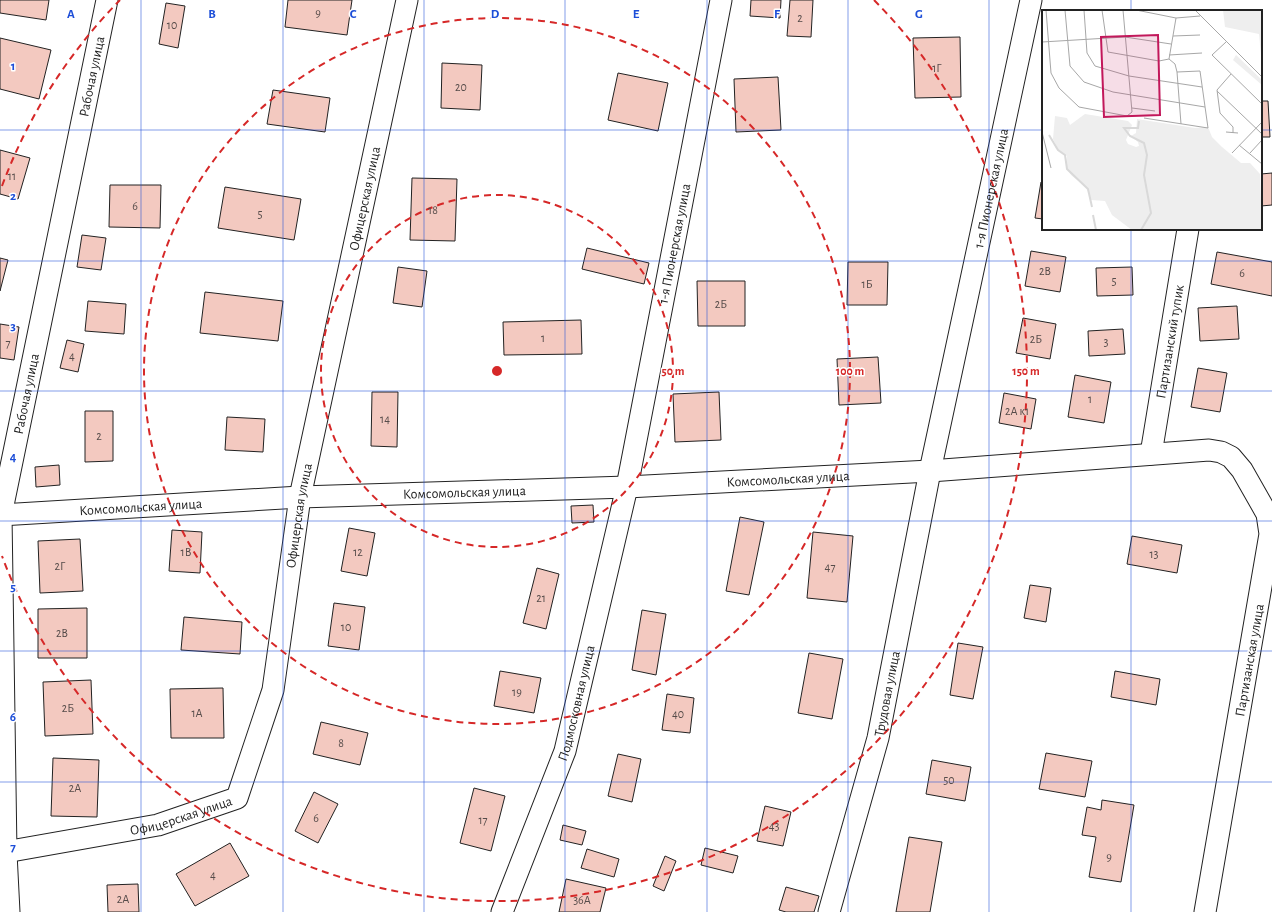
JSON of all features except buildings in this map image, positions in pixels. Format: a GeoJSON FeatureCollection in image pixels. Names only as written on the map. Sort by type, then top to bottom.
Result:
{"type":"FeatureCollection","features":[{"type":"Feature","properties":{"kind":"street","name":"Рабочая улица"},"geometry":{"type":"LineString","coordinates":[[9,912],[3,853],[0,515],[107,0]]}},
{"type":"Feature","properties":{"kind":"street","name":"Офицерская улица"},"geometry":{"type":"LineString","coordinates":[[3,853],[158,826],[237,798],[273,690],[300,497],[407,0]]}},
{"type":"Feature","properties":{"kind":"street","name":"1-я Пионерская улица"},"geometry":{"type":"LineString","coordinates":[[627,487],[721,0]]}},
{"type":"Feature","properties":{"kind":"street","name":"1-я Пионерская улица"},"geometry":{"type":"LineString","coordinates":[[930,471],[1031,0]]}},
{"type":"Feature","properties":{"kind":"street","name":"Партизанский тупик"},"geometry":{"type":"LineString","coordinates":[[1151,454],[1188,230]]}},
{"type":"Feature","properties":{"kind":"street","name":"Партизанская улица"},"geometry":{"type":"LineString","coordinates":[[930,471],[1209,450],[1221,452],[1231,457],[1242,470],[1267,514],[1270,534],[1205,912]]}},
{"type":"Feature","properties":{"kind":"street","name":"Комсомольская улица"},"geometry":{"type":"LineString","coordinates":[[0,515],[300,497],[627,487],[930,471]]}},
{"type":"Feature","properties":{"kind":"street","name":"Трудовая улица"},"geometry":{"type":"LineString","coordinates":[[829,912],[878,738],[930,471]]}},
{"type":"Feature","properties":{"kind":"street","name":"Подмосковная улица"},"geometry":{"type":"LineString","coordinates":[[502,912],[565,751],[627,487]]}}]}
